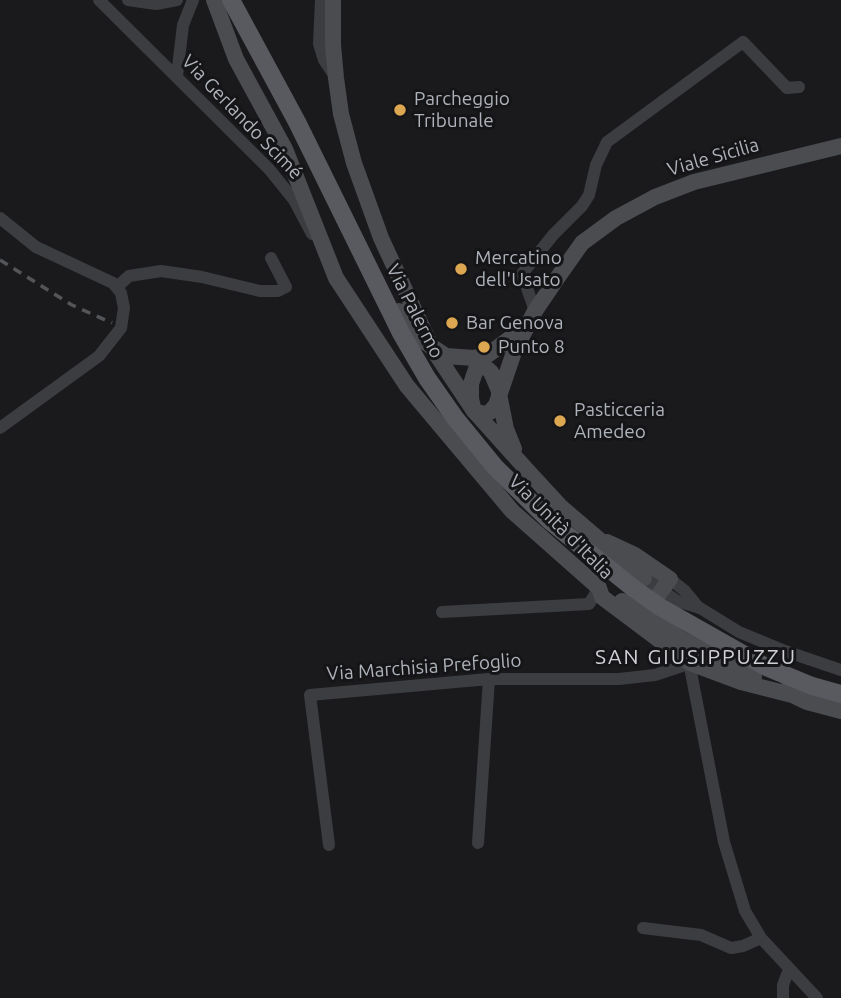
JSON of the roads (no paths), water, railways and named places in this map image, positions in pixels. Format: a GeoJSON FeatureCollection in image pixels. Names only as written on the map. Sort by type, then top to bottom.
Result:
{"type":"FeatureCollection","features":[{"type":"Feature","properties":{"kind":"main road","name":"Via Palermo"},"geometry":{"type":"LineString","coordinates":[[231,0],[297,122],[426,378],[495,467],[550,521],[636,589],[659,598],[766,667],[841,694]]}},
{"type":"Feature","properties":{"kind":"main road"},"geometry":{"type":"LineString","coordinates":[[240,0],[274,61],[297,122]]}},
{"type":"Feature","properties":{"kind":"street","name":"Via Gerlando Scimé"},"geometry":{"type":"LineString","coordinates":[[99,0],[270,169],[294,200],[336,278]]}},
{"type":"Feature","properties":{"kind":"street"},"geometry":{"type":"LineString","coordinates":[[128,0],[156,4],[177,0]]}},
{"type":"Feature","properties":{"kind":"street"},"geometry":{"type":"LineString","coordinates":[[177,76],[183,25],[193,0]]}},
{"type":"Feature","properties":{"kind":"street","name":"Via Unità d'Italia"},"geometry":{"type":"LineString","coordinates":[[214,0],[236,59],[285,149],[336,278],[407,386],[512,511],[599,588],[601,597],[636,589],[659,598],[682,639],[744,673],[807,702],[841,711]]}},
{"type":"Feature","properties":{"kind":"street"},"geometry":{"type":"LineString","coordinates":[[321,0],[319,44],[324,60],[336,78]]}},
{"type":"Feature","properties":{"kind":"street"},"geometry":{"type":"LineString","coordinates":[[333,0],[332,45],[341,114],[364,195],[381,238],[439,352],[474,411],[560,506],[601,539],[636,589]]}},
{"type":"Feature","properties":{"kind":"street"},"geometry":{"type":"LineString","coordinates":[[474,411],[484,414],[496,405],[514,352],[531,318],[522,274],[553,235],[582,206],[589,195],[596,165],[607,142],[743,42],[787,88],[799,87]]}},
{"type":"Feature","properties":{"kind":"street","name":"Viale Sicilia"},"geometry":{"type":"LineString","coordinates":[[531,318],[582,243],[625,213],[654,197],[694,182],[841,146]]}},
{"type":"Feature","properties":{"kind":"street"},"geometry":{"type":"LineString","coordinates":[[343,215],[369,254],[407,327],[439,352],[474,358],[491,372],[500,393],[506,429],[524,467]]}},
{"type":"Feature","properties":{"kind":"street"},"geometry":{"type":"LineString","coordinates":[[0,218],[36,247],[117,287],[124,314],[121,328],[99,356],[0,428]]}},
{"type":"Feature","properties":{"kind":"street"},"geometry":{"type":"LineString","coordinates":[[117,287],[129,276],[161,271],[202,277],[260,291],[278,291],[286,287],[271,258]]}},
{"type":"Feature","properties":{"kind":"street"},"geometry":{"type":"LineString","coordinates":[[474,411],[471,384],[482,362],[531,318]]}},
{"type":"Feature","properties":{"kind":"street"},"geometry":{"type":"LineString","coordinates":[[442,612],[589,604],[599,588]]}},
{"type":"Feature","properties":{"kind":"street","name":"Via Unità d'Italia"},"geometry":{"type":"LineString","coordinates":[[636,589],[666,646],[690,663],[741,682],[792,695]]}},
{"type":"Feature","properties":{"kind":"street"},"geometry":{"type":"LineString","coordinates":[[659,598],[685,591],[700,608],[739,632],[841,670]]}},
{"type":"Feature","properties":{"kind":"street"},"geometry":{"type":"LineString","coordinates":[[682,639],[690,663],[724,842],[745,911],[761,938],[817,998]]}},
{"type":"Feature","properties":{"kind":"street"},"geometry":{"type":"LineString","coordinates":[[666,646],[669,657],[666,671]]}},
{"type":"Feature","properties":{"kind":"street"},"geometry":{"type":"LineString","coordinates":[[690,663],[698,660],[744,673]]}},
{"type":"Feature","properties":{"kind":"street","name":"Via Marchisia Prefoglio"},"geometry":{"type":"LineString","coordinates":[[329,845],[310,695],[489,679],[620,679],[654,675],[690,663]]}},
{"type":"Feature","properties":{"kind":"street"},"geometry":{"type":"LineString","coordinates":[[478,843],[489,679]]}},
{"type":"Feature","properties":{"kind":"street"},"geometry":{"type":"LineString","coordinates":[[643,928],[701,935],[731,948],[761,938]]}},
{"type":"Feature","properties":{"kind":"street"},"geometry":{"type":"LineString","coordinates":[[783,998],[783,985],[789,969]]}},
{"type":"Feature","properties":{"kind":"railway"},"geometry":{"type":"LineString","coordinates":[[0,260],[72,305],[112,323]]}},
{"type":"Feature","properties":{"kind":"place","name":"Parcheggio Tribunale"},"geometry":{"type":"Point","coordinates":[400,110]}},
{"type":"Feature","properties":{"kind":"place","name":"Mercatino dell'Usato"},"geometry":{"type":"Point","coordinates":[461,269]}},
{"type":"Feature","properties":{"kind":"place","name":"Bar Genova"},"geometry":{"type":"Point","coordinates":[452,323]}},
{"type":"Feature","properties":{"kind":"place","name":"Punto 8"},"geometry":{"type":"Point","coordinates":[484,347]}},
{"type":"Feature","properties":{"kind":"place","name":"Pasticceria Amedeo"},"geometry":{"type":"Point","coordinates":[560,421]}},
{"type":"Feature","properties":{"kind":"district","name":"SAN GIUSIPPUZZU"},"geometry":{"type":"Point","coordinates":[696,657]}}]}
